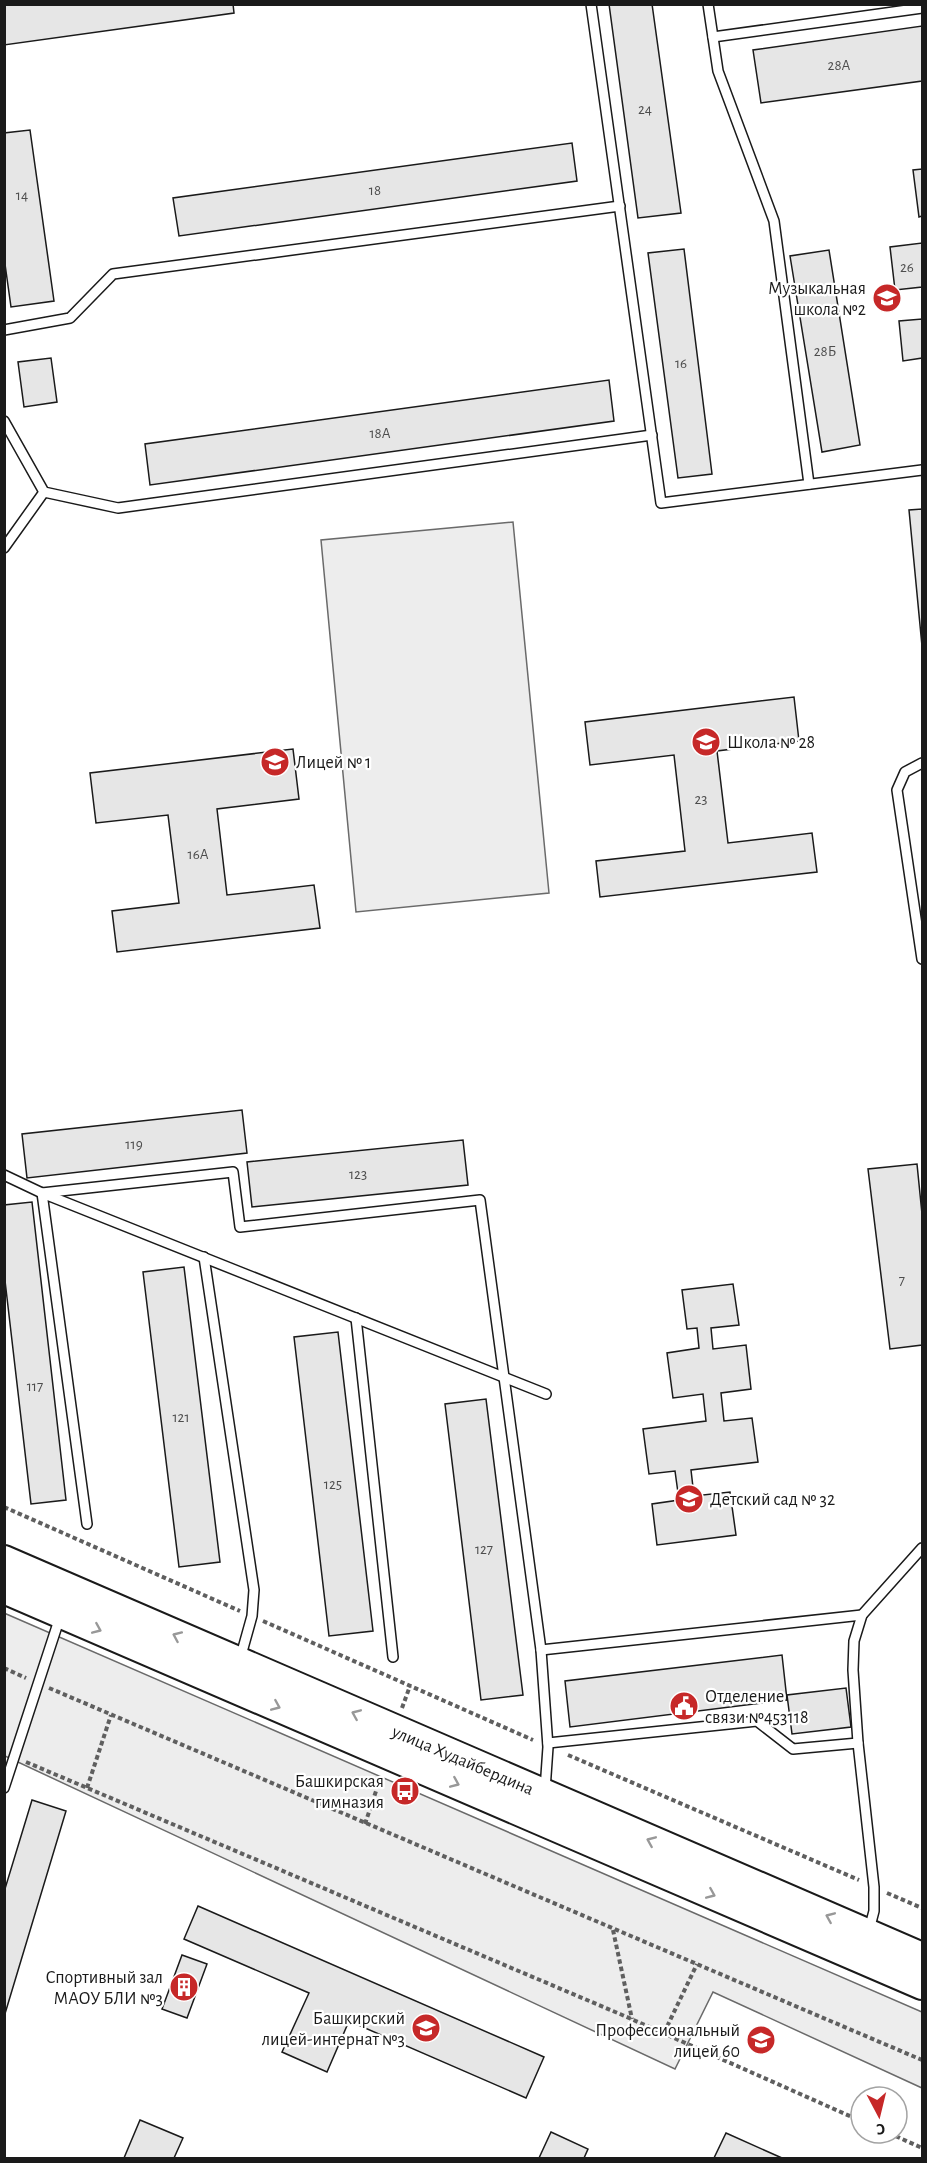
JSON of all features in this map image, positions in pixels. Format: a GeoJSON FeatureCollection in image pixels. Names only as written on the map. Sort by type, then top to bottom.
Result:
{"type":"FeatureCollection","features":[{"type":"Feature","properties":{"kind":"main road","name":"улица Худайбердина"},"geometry":{"type":"LineString","coordinates":[[4,1560],[66,1602],[863,1945],[922,1985]]}},
{"type":"Feature","properties":{"kind":"main road","name":"улица Худайбердина"},"geometry":{"type":"LineString","coordinates":[[4,1589],[66,1602]]}},
{"type":"Feature","properties":{"kind":"main road","name":"улица Худайбердина"},"geometry":{"type":"LineString","coordinates":[[863,1945],[922,1957]]}},
{"type":"Feature","properties":{"kind":"lane"},"geometry":{"type":"LineString","coordinates":[[591,4],[661,503],[922,470]]}},
{"type":"Feature","properties":{"kind":"lane"},"geometry":{"type":"LineString","coordinates":[[708,4],[718,71],[774,221],[809,484]]}},
{"type":"Feature","properties":{"kind":"lane"},"geometry":{"type":"LineString","coordinates":[[713,37],[922,8]]}},
{"type":"Feature","properties":{"kind":"lane"},"geometry":{"type":"LineString","coordinates":[[4,330],[70,318],[113,274],[620,206]]}},
{"type":"Feature","properties":{"kind":"lane"},"geometry":{"type":"LineString","coordinates":[[4,421],[44,492],[118,508],[652,435]]}},
{"type":"Feature","properties":{"kind":"lane"},"geometry":{"type":"LineString","coordinates":[[4,548],[44,492]]}},
{"type":"Feature","properties":{"kind":"lane"},"geometry":{"type":"LineString","coordinates":[[922,763],[905,772],[897,790],[922,959]]}},
{"type":"Feature","properties":{"kind":"lane"},"geometry":{"type":"LineString","coordinates":[[42,1193],[233,1172],[240,1227],[480,1200],[541,1650],[548,1771],[540,1807]]}},
{"type":"Feature","properties":{"kind":"lane"},"geometry":{"type":"LineString","coordinates":[[4,1175],[42,1193],[546,1394]]}},
{"type":"Feature","properties":{"kind":"lane"},"geometry":{"type":"LineString","coordinates":[[42,1193],[87,1524]]}},
{"type":"Feature","properties":{"kind":"lane"},"geometry":{"type":"LineString","coordinates":[[204,1257],[254,1590],[252,1616],[234,1675]]}},
{"type":"Feature","properties":{"kind":"lane"},"geometry":{"type":"LineString","coordinates":[[356,1318],[393,1657]]}},
{"type":"Feature","properties":{"kind":"lane"},"geometry":{"type":"LineString","coordinates":[[863,1945],[874,1911],[874,1887],[858,1743],[853,1670],[854,1641],[862,1615],[922,1548]]}},
{"type":"Feature","properties":{"kind":"lane"},"geometry":{"type":"LineString","coordinates":[[911,1561],[922,1566]]}},
{"type":"Feature","properties":{"kind":"lane"},"geometry":{"type":"LineString","coordinates":[[4,1788],[66,1602]]}},
{"type":"Feature","properties":{"kind":"lane"},"geometry":{"type":"LineString","coordinates":[[541,1650],[862,1615]]}},
{"type":"Feature","properties":{"kind":"lane"},"geometry":{"type":"LineString","coordinates":[[548,1745],[757,1721],[794,1749],[858,1743]]}},
{"type":"Feature","properties":{"kind":"path"},"geometry":{"type":"LineString","coordinates":[[4,1507],[922,1908]]}},
{"type":"Feature","properties":{"kind":"path"},"geometry":{"type":"LineString","coordinates":[[4,1668],[922,2060]]}},
{"type":"Feature","properties":{"kind":"path"},"geometry":{"type":"LineString","coordinates":[[400,1714],[410,1686]]}},
{"type":"Feature","properties":{"kind":"path"},"geometry":{"type":"LineString","coordinates":[[87,1788],[111,1715]]}},
{"type":"Feature","properties":{"kind":"path"},"geometry":{"type":"LineString","coordinates":[[14,1757],[632,2019],[849,2116]]}},
{"type":"Feature","properties":{"kind":"path"},"geometry":{"type":"LineString","coordinates":[[365,1824],[383,1770]]}},
{"type":"Feature","properties":{"kind":"path"},"geometry":{"type":"LineString","coordinates":[[613,1929],[632,2019]]}},
{"type":"Feature","properties":{"kind":"path"},"geometry":{"type":"LineString","coordinates":[[664,2034],[697,1964]]}},
{"type":"Feature","properties":{"kind":"shaded area"},"geometry":{"type":"Polygon","coordinates":[[[513,522],[549,893],[356,912],[321,540],[513,522]]]}},
{"type":"Feature","properties":{"kind":"shaded area"},"geometry":{"type":"Polygon","coordinates":[[[4,1613],[922,2012],[922,2088],[713,1992],[675,2069],[5,1756],[4,1613]]]}},
{"type":"Feature","properties":{"kind":"building"},"geometry":{"type":"Polygon","coordinates":[[[4,4],[233,4],[234,13],[4,45],[4,4]]]}},
{"type":"Feature","properties":{"kind":"building"},"geometry":{"type":"Polygon","coordinates":[[[609,4],[652,4],[681,213],[638,218],[609,4]]]}},
{"type":"Feature","properties":{"kind":"building"},"geometry":{"type":"Polygon","coordinates":[[[922,26],[922,81],[761,103],[753,50],[922,26]]]}},
{"type":"Feature","properties":{"kind":"building"},"geometry":{"type":"Polygon","coordinates":[[[30,130],[54,301],[11,307],[4,257],[4,133],[30,130]]]}},
{"type":"Feature","properties":{"kind":"building"},"geometry":{"type":"Polygon","coordinates":[[[572,143],[577,181],[179,236],[173,198],[572,143]]]}},
{"type":"Feature","properties":{"kind":"building"},"geometry":{"type":"Polygon","coordinates":[[[922,169],[922,216],[919,217],[913,170],[922,169]]]}},
{"type":"Feature","properties":{"kind":"building"},"geometry":{"type":"Polygon","coordinates":[[[922,243],[922,287],[895,290],[890,247],[922,243]]]}},
{"type":"Feature","properties":{"kind":"building"},"geometry":{"type":"Polygon","coordinates":[[[684,249],[712,474],[678,478],[648,253],[684,249]]]}},
{"type":"Feature","properties":{"kind":"building"},"geometry":{"type":"Polygon","coordinates":[[[829,250],[860,445],[822,452],[790,256],[829,250]]]}},
{"type":"Feature","properties":{"kind":"building"},"geometry":{"type":"Polygon","coordinates":[[[922,319],[922,358],[903,361],[899,321],[922,319]]]}},
{"type":"Feature","properties":{"kind":"building"},"geometry":{"type":"Polygon","coordinates":[[[51,358],[57,402],[24,407],[18,362],[51,358]]]}},
{"type":"Feature","properties":{"kind":"building"},"geometry":{"type":"Polygon","coordinates":[[[609,380],[614,421],[150,485],[145,444],[609,380]]]}},
{"type":"Feature","properties":{"kind":"building"},"geometry":{"type":"Polygon","coordinates":[[[922,509],[922,646],[909,510],[922,509]]]}},
{"type":"Feature","properties":{"kind":"building"},"geometry":{"type":"Polygon","coordinates":[[[794,697],[799,741],[717,751],[728,843],[812,833],[817,872],[600,897],[596,861],[685,851],[674,755],[590,765],[585,722],[794,697]]]}},
{"type":"Feature","properties":{"kind":"building"},"geometry":{"type":"Polygon","coordinates":[[[293,749],[299,799],[217,809],[227,895],[314,885],[320,928],[117,952],[112,911],[179,903],[168,815],[96,823],[90,773],[293,749]]]}},
{"type":"Feature","properties":{"kind":"building"},"geometry":{"type":"Polygon","coordinates":[[[242,1110],[247,1153],[27,1178],[22,1134],[242,1110]]]}},
{"type":"Feature","properties":{"kind":"building"},"geometry":{"type":"Polygon","coordinates":[[[463,1140],[468,1185],[252,1207],[247,1162],[463,1140]]]}},
{"type":"Feature","properties":{"kind":"building"},"geometry":{"type":"Polygon","coordinates":[[[917,1164],[922,1214],[922,1345],[890,1349],[868,1169],[917,1164]]]}},
{"type":"Feature","properties":{"kind":"building"},"geometry":{"type":"Polygon","coordinates":[[[32,1202],[66,1500],[31,1504],[4,1272],[4,1205],[32,1202]]]}},
{"type":"Feature","properties":{"kind":"building"},"geometry":{"type":"Polygon","coordinates":[[[184,1267],[220,1562],[179,1567],[143,1272],[184,1267]]]}},
{"type":"Feature","properties":{"kind":"building"},"geometry":{"type":"Polygon","coordinates":[[[733,1284],[739,1325],[711,1328],[713,1349],[746,1345],[751,1389],[721,1393],[724,1421],[752,1418],[758,1462],[691,1470],[694,1496],[730,1492],[736,1535],[657,1545],[652,1504],[679,1500],[675,1471],[649,1474],[643,1429],[706,1421],[703,1394],[673,1398],[667,1353],[699,1348],[697,1328],[687,1329],[682,1290],[733,1284]]]}},
{"type":"Feature","properties":{"kind":"building"},"geometry":{"type":"Polygon","coordinates":[[[338,1332],[373,1631],[329,1636],[294,1337],[338,1332]]]}},
{"type":"Feature","properties":{"kind":"building"},"geometry":{"type":"Polygon","coordinates":[[[486,1399],[523,1695],[481,1700],[445,1404],[486,1399]]]}},
{"type":"Feature","properties":{"kind":"building"},"geometry":{"type":"Polygon","coordinates":[[[782,1655],[787,1700],[570,1727],[565,1681],[782,1655]]]}},
{"type":"Feature","properties":{"kind":"building"},"geometry":{"type":"Polygon","coordinates":[[[846,1688],[851,1727],[792,1734],[787,1695],[846,1688]]]}},
{"type":"Feature","properties":{"kind":"building"},"geometry":{"type":"Polygon","coordinates":[[[32,1800],[66,1811],[4,2017],[4,1892],[32,1800]]]}},
{"type":"Feature","properties":{"kind":"building"},"geometry":{"type":"Polygon","coordinates":[[[198,1906],[544,2057],[526,2098],[349,2021],[327,2072],[282,2052],[309,1993],[184,1939],[198,1906]]]}},
{"type":"Feature","properties":{"kind":"building","name":"Спортивный зал МАОУ БЛИ №3"},"geometry":{"type":"Polygon","coordinates":[[[182,1955],[207,1964],[187,2018],[162,2009],[182,1955]]]}},
{"type":"Feature","properties":{"kind":"building"},"geometry":{"type":"Polygon","coordinates":[[[140,2120],[183,2138],[174,2158],[124,2158],[140,2120]]]}},
{"type":"Feature","properties":{"kind":"building"},"geometry":{"type":"Polygon","coordinates":[[[551,2132],[588,2149],[584,2158],[539,2158],[551,2132]]]}},
{"type":"Feature","properties":{"kind":"building"},"geometry":{"type":"Polygon","coordinates":[[[726,2133],[782,2158],[714,2158],[726,2133]]]}},
{"type":"Feature","properties":{"kind":"place","name":"Музыкальная школа №2"},"geometry":{"type":"Point","coordinates":[887,298]}},
{"type":"Feature","properties":{"kind":"place","name":"Школа № 28"},"geometry":{"type":"Point","coordinates":[706,742]}},
{"type":"Feature","properties":{"kind":"place","name":"Лицей № 1"},"geometry":{"type":"Point","coordinates":[275,762]}},
{"type":"Feature","properties":{"kind":"place","name":"Детский сад № 32"},"geometry":{"type":"Point","coordinates":[689,1499]}},
{"type":"Feature","properties":{"kind":"place","name":"Отделение связи №453118"},"geometry":{"type":"Point","coordinates":[684,1706]}},
{"type":"Feature","properties":{"kind":"place","name":"Башкирская гимназия"},"geometry":{"type":"Point","coordinates":[405,1791]}},
{"type":"Feature","properties":{"kind":"place","name":"Спортивный зал МАОУ БЛИ №3"},"geometry":{"type":"Point","coordinates":[184,1987]}},
{"type":"Feature","properties":{"kind":"place","name":"Башкирский лицей-интернат №3"},"geometry":{"type":"Point","coordinates":[426,2028]}},
{"type":"Feature","properties":{"kind":"place","name":"Профессиональный лицей 60"},"geometry":{"type":"Point","coordinates":[761,2040]}}]}
